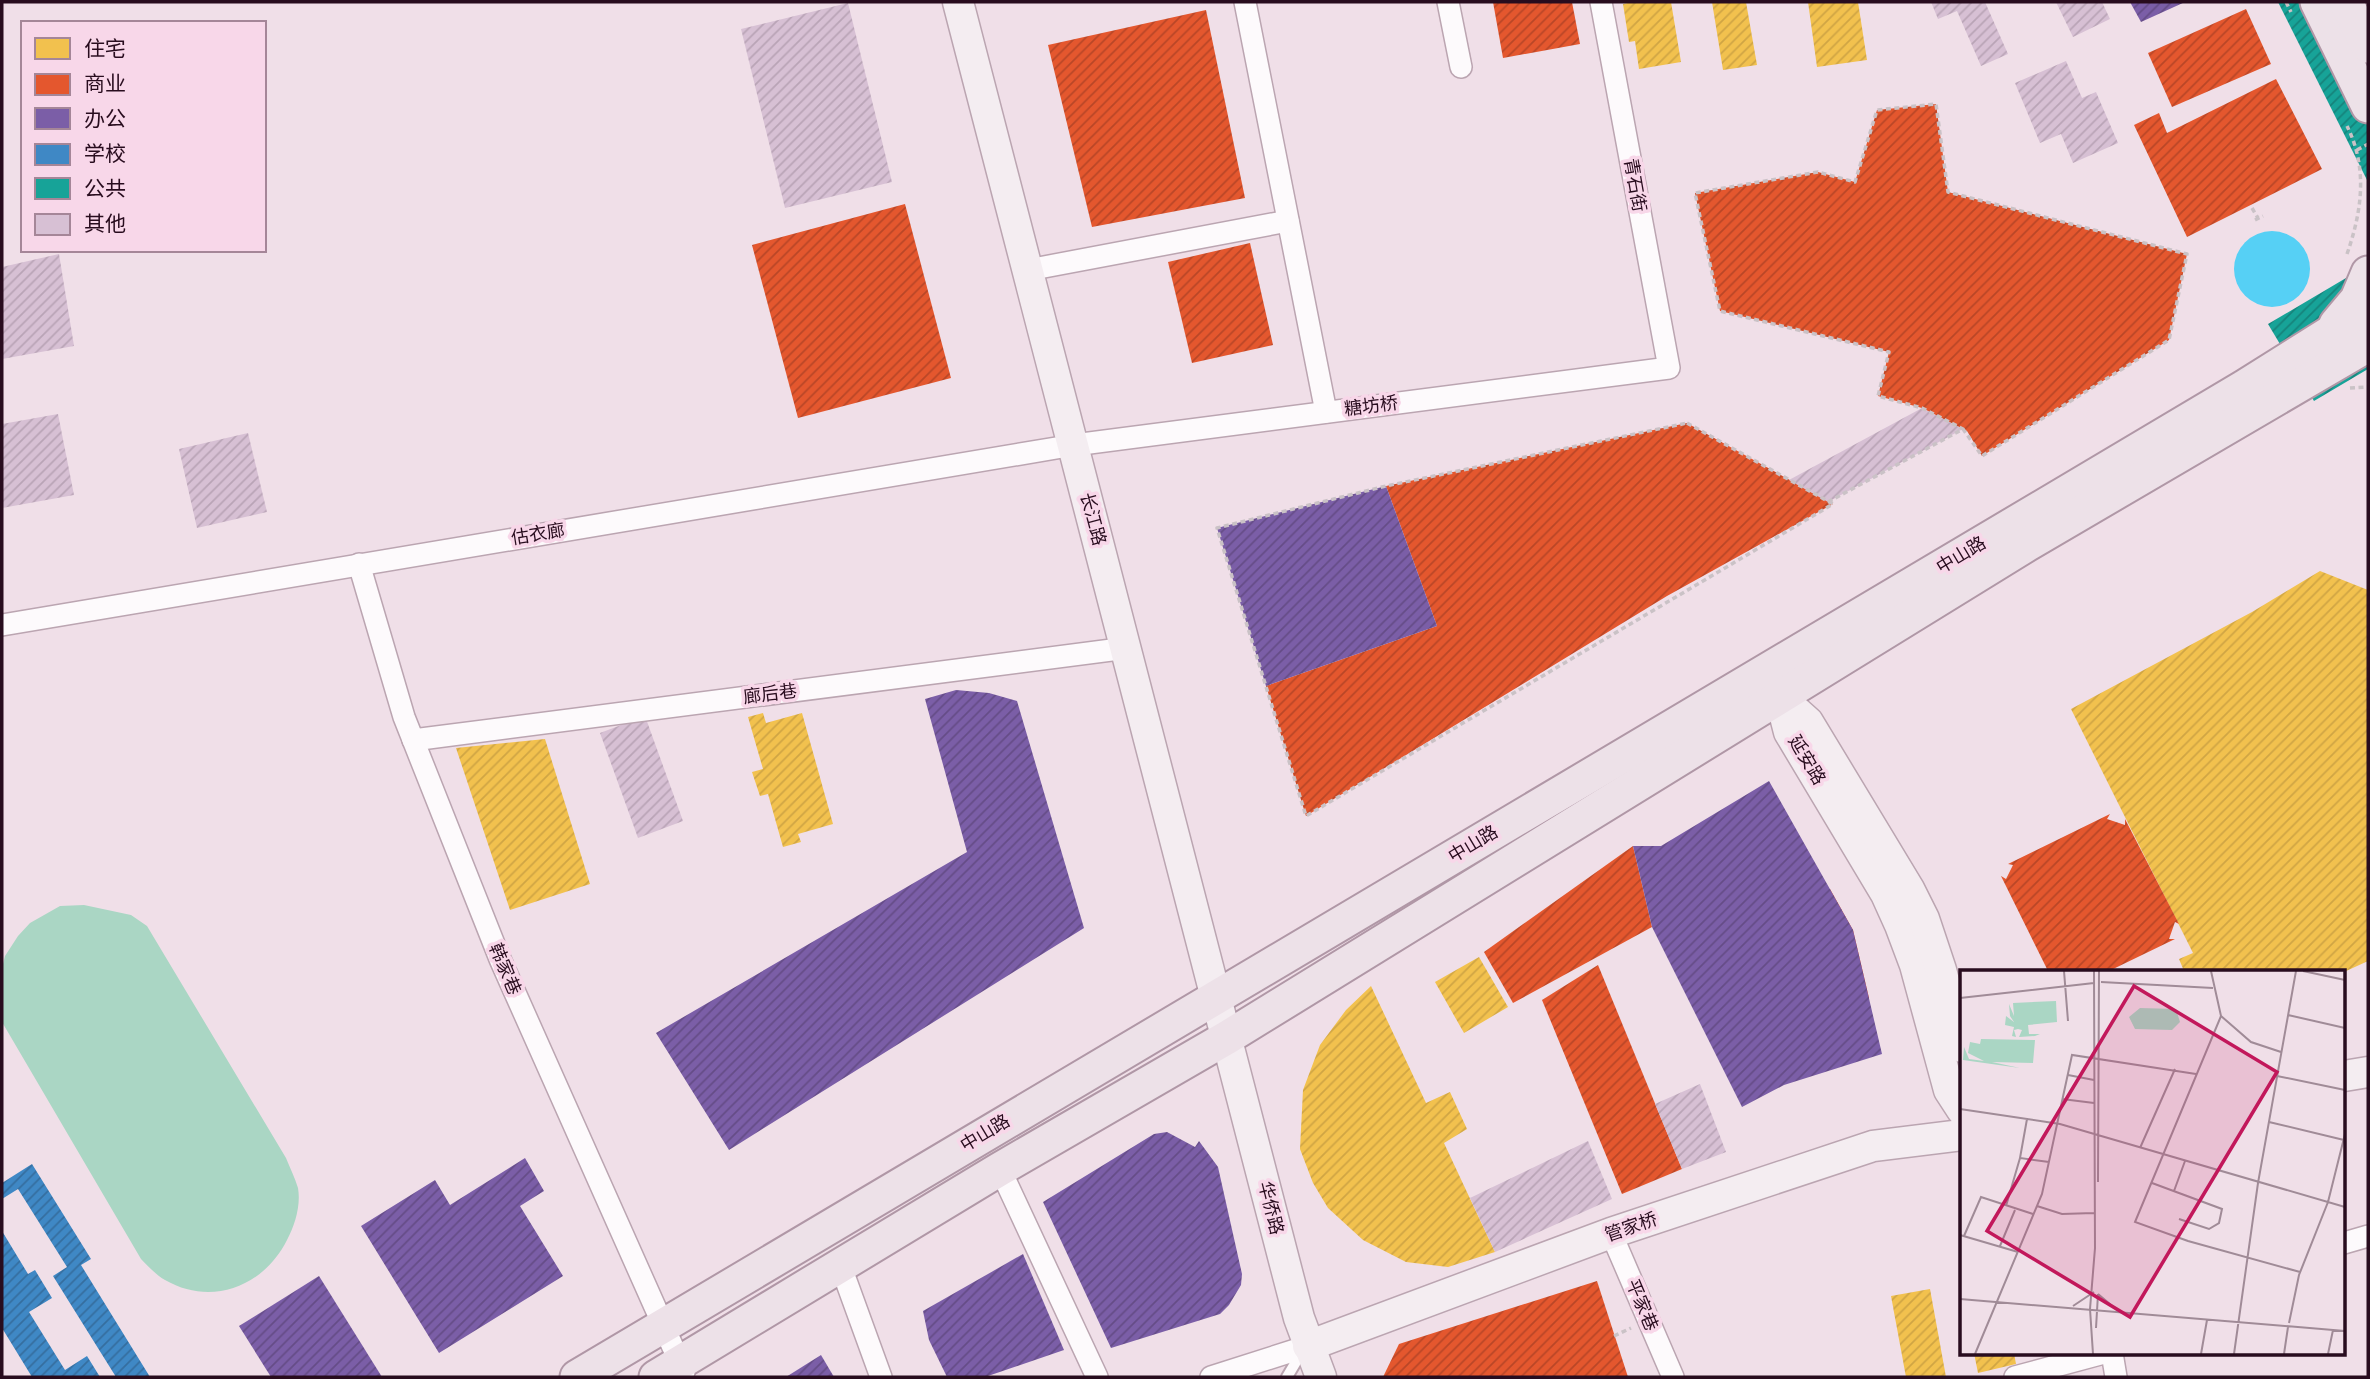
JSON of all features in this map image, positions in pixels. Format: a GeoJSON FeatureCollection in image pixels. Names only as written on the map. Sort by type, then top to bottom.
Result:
{"type":"FeatureCollection","features":[{"type":"Feature","properties":{"kind":"main road"},"geometry":{"type":"LineString","coordinates":[[2346,2],[2368,46]]}},
{"type":"Feature","properties":{"kind":"main road"},"geometry":{"type":"LineString","coordinates":[[2304,8],[2356,111]]}},
{"type":"Feature","properties":{"kind":"main road"},"geometry":{"type":"LineString","coordinates":[[2355,269],[2357,299],[2344,315],[2322,355],[2343,364],[2368,366]]}},
{"type":"Feature","properties":{"kind":"main road","name":"中山路"},"geometry":{"type":"LineString","coordinates":[[674,1373],[1000,1169],[1228,1037],[2028,544],[2322,355],[2368,345]]}},
{"type":"Feature","properties":{"kind":"main road","name":"中山路"},"geometry":{"type":"LineString","coordinates":[[663,1326],[2138,450]]}},
{"type":"Feature","properties":{"kind":"street","name":"长江路"},"geometry":{"type":"LineString","coordinates":[[958,2],[1228,1037]]}},
{"type":"Feature","properties":{"kind":"street"},"geometry":{"type":"LineString","coordinates":[[1245,2],[1326,412]]}},
{"type":"Feature","properties":{"kind":"street"},"geometry":{"type":"LineString","coordinates":[[1448,2],[1461,67]]}},
{"type":"Feature","properties":{"kind":"street","name":"青石街"},"geometry":{"type":"LineString","coordinates":[[1601,2],[1669,368]]}},
{"type":"Feature","properties":{"kind":"street"},"geometry":{"type":"LineString","coordinates":[[1028,270],[1288,221]]}},
{"type":"Feature","properties":{"kind":"street","name":"糖坊桥"},"geometry":{"type":"LineString","coordinates":[[1074,445],[1669,368]]}},
{"type":"Feature","properties":{"kind":"street","name":"估衣廊"},"geometry":{"type":"LineString","coordinates":[[2,625],[30,623],[359,564],[1074,445]]}},
{"type":"Feature","properties":{"kind":"street","name":"韩家巷"},"geometry":{"type":"LineString","coordinates":[[359,564],[413,740],[500,959],[663,1326],[674,1373]]}},
{"type":"Feature","properties":{"kind":"street","name":"廊后巷"},"geometry":{"type":"LineString","coordinates":[[413,740],[1127,648]]}},
{"type":"Feature","properties":{"kind":"street","name":"延安路"},"geometry":{"type":"LineString","coordinates":[[1780,696],[1808,722],[1909,889],[1937,957],[1960,1040]]}},
{"type":"Feature","properties":{"kind":"street","name":"延安路"},"geometry":{"type":"LineString","coordinates":[[1780,696],[1789,732],[1886,894],[1900,925],[1915,965],[1949,1090],[1960,1108]]}},
{"type":"Feature","properties":{"kind":"street","name":"华侨路"},"geometry":{"type":"LineString","coordinates":[[1228,1037],[1306,1346],[1321,1377]]}},
{"type":"Feature","properties":{"kind":"street"},"geometry":{"type":"LineString","coordinates":[[2346,1076],[2368,1072]]}},
{"type":"Feature","properties":{"kind":"street","name":"管家桥"},"geometry":{"type":"LineString","coordinates":[[1306,1346],[1611,1233],[1873,1146],[1960,1136]]}},
{"type":"Feature","properties":{"kind":"street"},"geometry":{"type":"LineString","coordinates":[[1000,1169],[1097,1377]]}},
{"type":"Feature","properties":{"kind":"street","name":"平家巷"},"geometry":{"type":"LineString","coordinates":[[1611,1233],[1674,1377]]}},
{"type":"Feature","properties":{"kind":"street"},"geometry":{"type":"LineString","coordinates":[[2346,1242],[2368,1236]]}},
{"type":"Feature","properties":{"kind":"street"},"geometry":{"type":"LineString","coordinates":[[841,1267],[881,1377]]}},
{"type":"Feature","properties":{"kind":"street"},"geometry":{"type":"LineString","coordinates":[[1211,1377],[1306,1346]]}},
{"type":"Feature","properties":{"kind":"street"},"geometry":{"type":"LineString","coordinates":[[2014,1377],[2100,1354]]}},
{"type":"Feature","properties":{"kind":"street"},"geometry":{"type":"LineString","coordinates":[[2112,1354],[2116,1377]]}},
{"type":"Feature","properties":{"kind":"lane"},"geometry":{"type":"LineString","coordinates":[[577,1377],[2138,450],[2322,355],[2368,309]]}},
{"type":"Feature","properties":{"kind":"lane"},"geometry":{"type":"LineString","coordinates":[[1287,1377],[1306,1346]]}},
{"type":"Feature","properties":{"kind":"path"},"geometry":{"type":"LineString","coordinates":[[2286,2],[2304,8]]}},
{"type":"Feature","properties":{"kind":"path"},"geometry":{"type":"LineString","coordinates":[[1936,104],[1948,192],[2187,254],[2169,340],[1982,456],[1963,429],[1922,408],[1878,396],[1889,352],[1720,311],[1695,193],[1818,172],[1855,182],[1877,110],[1936,104]]}},
{"type":"Feature","properties":{"kind":"path"},"geometry":{"type":"LineString","coordinates":[[2355,269],[2361,197],[2356,111]]}},
{"type":"Feature","properties":{"kind":"path"},"geometry":{"type":"LineString","coordinates":[[2357,150],[2368,144]]}},
{"type":"Feature","properties":{"kind":"path"},"geometry":{"type":"LineString","coordinates":[[2252,208],[2259,218]]}},
{"type":"Feature","properties":{"kind":"path"},"geometry":{"type":"LineString","coordinates":[[1686,423],[1828,502],[1833,504],[1306,816],[1217,528],[1385,486],[1686,423]]}},
{"type":"Feature","properties":{"kind":"path"},"geometry":{"type":"LineString","coordinates":[[1828,502],[1963,429]]}},
{"type":"Feature","properties":{"kind":"green space"},"geometry":{"type":"Polygon","coordinates":[[[84,905],[131,915],[147,926],[286,1158],[295,1180],[299,1194],[298,1208],[287,1240],[265,1269],[251,1280],[235,1287],[201,1292],[183,1288],[162,1278],[141,1259],[2,1022],[2,968],[5,956],[18,936],[30,923],[60,906],[84,905]]]}},
{"type":"Feature","properties":{"kind":"water"},"geometry":{"type":"Polygon","coordinates":[[[2272,231],[2287,234],[2299,242],[2307,254],[2310,269],[2307,284],[2299,296],[2287,304],[2272,307],[2257,304],[2245,296],[2237,284],[2234,269],[2237,254],[2245,242],[2257,234],[2272,231]]]}},
{"type":"Feature","properties":{"kind":"building: 住宅"},"geometry":{"type":"Polygon","coordinates":[[[1671,2],[1681,62],[1639,69],[1635,41],[1629,42],[1623,4],[1671,2]]]}},
{"type":"Feature","properties":{"kind":"building: 住宅"},"geometry":{"type":"Polygon","coordinates":[[[1712,2],[1746,2],[1757,65],[1723,70],[1712,2]]]}},
{"type":"Feature","properties":{"kind":"building: 住宅"},"geometry":{"type":"Polygon","coordinates":[[[1808,2],[1858,2],[1867,60],[1817,67],[1808,2]]]}},
{"type":"Feature","properties":{"kind":"building: 住宅"},"geometry":{"type":"Polygon","coordinates":[[[2320,571],[2368,590],[2368,961],[2346,971],[2184,970],[2179,959],[2193,953],[2071,709],[2252,612],[2320,571]]]}},
{"type":"Feature","properties":{"kind":"building: 住宅"},"geometry":{"type":"Polygon","coordinates":[[[763,713],[766,723],[802,713],[833,824],[798,834],[801,842],[783,847],[768,794],[760,796],[752,772],[763,769],[748,717],[763,713]]]}},
{"type":"Feature","properties":{"kind":"building: 住宅"},"geometry":{"type":"Polygon","coordinates":[[[545,739],[590,884],[510,910],[456,748],[545,739]]]}},
{"type":"Feature","properties":{"kind":"building: 住宅"},"geometry":{"type":"Polygon","coordinates":[[[1479,957],[1508,1007],[1464,1033],[1435,982],[1479,957]]]}},
{"type":"Feature","properties":{"kind":"building: 住宅"},"geometry":{"type":"Polygon","coordinates":[[[1371,986],[1426,1103],[1450,1092],[1467,1129],[1444,1143],[1495,1252],[1448,1267],[1406,1262],[1363,1240],[1328,1208],[1313,1183],[1300,1149],[1303,1090],[1320,1045],[1346,1010],[1371,986]]]}},
{"type":"Feature","properties":{"kind":"building: 住宅"},"geometry":{"type":"Polygon","coordinates":[[[1930,1289],[1946,1377],[1906,1377],[1891,1296],[1930,1289]]]}},
{"type":"Feature","properties":{"kind":"building: 住宅"},"geometry":{"type":"Polygon","coordinates":[[[1974,1354],[2014,1354],[2016,1364],[1978,1373],[1974,1354]]]}},
{"type":"Feature","properties":{"kind":"building: 商业"},"geometry":{"type":"Polygon","coordinates":[[[1493,2],[1572,2],[1580,44],[1503,58],[1493,2]]]}},
{"type":"Feature","properties":{"kind":"building: 商业"},"geometry":{"type":"Polygon","coordinates":[[[2246,9],[2271,64],[2172,107],[2148,53],[2246,9]]]}},
{"type":"Feature","properties":{"kind":"building: 商业"},"geometry":{"type":"Polygon","coordinates":[[[1206,10],[1245,198],[1092,227],[1048,45],[1206,10]]]}},
{"type":"Feature","properties":{"kind":"building: 商业"},"geometry":{"type":"Polygon","coordinates":[[[2276,79],[2322,169],[2187,237],[2134,125],[2159,113],[2167,133],[2276,79]]]}},
{"type":"Feature","properties":{"kind":"building: 商业"},"geometry":{"type":"Polygon","coordinates":[[[1936,104],[1948,192],[2187,254],[2169,340],[1982,456],[1967,431],[1922,408],[1878,396],[1889,352],[1720,311],[1695,193],[1818,172],[1855,182],[1877,110],[1936,104]]]}},
{"type":"Feature","properties":{"kind":"building: 商业"},"geometry":{"type":"Polygon","coordinates":[[[905,204],[951,378],[798,418],[752,245],[905,204]]]}},
{"type":"Feature","properties":{"kind":"building: 商业"},"geometry":{"type":"Polygon","coordinates":[[[1250,243],[1273,345],[1192,363],[1168,262],[1250,243]]]}},
{"type":"Feature","properties":{"kind":"building: 商业"},"geometry":{"type":"Polygon","coordinates":[[[1687,423],[1833,504],[1667,596],[1306,816],[1266,686],[1437,626],[1386,486],[1687,423]]]}},
{"type":"Feature","properties":{"kind":"building: 商业"},"geometry":{"type":"Polygon","coordinates":[[[2110,814],[2107,819],[2125,825],[2125,819],[2179,924],[2175,922],[2169,939],[2175,939],[2111,970],[2048,970],[2001,876],[2006,879],[2013,865],[2008,864],[2110,814]]]}},
{"type":"Feature","properties":{"kind":"building: 商业"},"geometry":{"type":"Polygon","coordinates":[[[1633,846],[1652,927],[1513,1003],[1484,952],[1633,846]]]}},
{"type":"Feature","properties":{"kind":"building: 商业"},"geometry":{"type":"Polygon","coordinates":[[[1830,889],[1853,930],[1869,998],[1767,1043],[1715,942],[1830,889]]]}},
{"type":"Feature","properties":{"kind":"building: 商业"},"geometry":{"type":"Polygon","coordinates":[[[1598,965],[1682,1169],[1622,1194],[1542,1000],[1598,965]]]}},
{"type":"Feature","properties":{"kind":"building: 商业"},"geometry":{"type":"Polygon","coordinates":[[[1597,1281],[1628,1377],[1383,1377],[1399,1344],[1597,1281]]]}},
{"type":"Feature","properties":{"kind":"building: 办公"},"geometry":{"type":"Polygon","coordinates":[[[2130,2],[2185,2],[2141,22],[2130,2]]]}},
{"type":"Feature","properties":{"kind":"building: 办公"},"geometry":{"type":"Polygon","coordinates":[[[1386,486],[1437,626],[1266,686],[1217,528],[1386,486]]]}},
{"type":"Feature","properties":{"kind":"building: 办公"},"geometry":{"type":"Polygon","coordinates":[[[956,690],[989,693],[1017,701],[1084,928],[729,1150],[656,1033],[967,852],[925,699],[956,690]]]}},
{"type":"Feature","properties":{"kind":"building: 办公"},"geometry":{"type":"Polygon","coordinates":[[[1769,781],[1853,930],[1882,1054],[1784,1085],[1742,1107],[1652,927],[1633,846],[1661,846],[1769,781]]]}},
{"type":"Feature","properties":{"kind":"building: 办公"},"geometry":{"type":"Polygon","coordinates":[[[1167,1132],[1195,1147],[1199,1141],[1218,1167],[1242,1274],[1241,1285],[1220,1314],[1111,1348],[1043,1202],[1154,1134],[1167,1132]]]}},
{"type":"Feature","properties":{"kind":"building: 办公"},"geometry":{"type":"Polygon","coordinates":[[[525,1158],[544,1191],[520,1206],[563,1276],[439,1353],[361,1226],[435,1180],[450,1205],[525,1158]]]}},
{"type":"Feature","properties":{"kind":"building: 办公"},"geometry":{"type":"Polygon","coordinates":[[[1023,1254],[1064,1350],[985,1377],[947,1377],[929,1340],[923,1311],[1023,1254]]]}},
{"type":"Feature","properties":{"kind":"building: 办公"},"geometry":{"type":"Polygon","coordinates":[[[319,1276],[382,1377],[271,1377],[239,1326],[319,1276]]]}},
{"type":"Feature","properties":{"kind":"building: 办公"},"geometry":{"type":"Polygon","coordinates":[[[821,1355],[834,1377],[786,1377],[821,1355]]]}},
{"type":"Feature","properties":{"kind":"building: 学校"},"geometry":{"type":"Polygon","coordinates":[[[32,1164],[91,1259],[81,1265],[150,1377],[116,1377],[53,1276],[67,1267],[18,1189],[2,1199],[2,1183],[32,1164]]]}},
{"type":"Feature","properties":{"kind":"building: 学校"},"geometry":{"type":"Polygon","coordinates":[[[2,1231],[28,1274],[35,1270],[52,1298],[29,1312],[65,1370],[87,1356],[100,1377],[32,1377],[2,1328],[2,1231]]]}},
{"type":"Feature","properties":{"kind":"building: 公共"},"geometry":{"type":"Polygon","coordinates":[[[2278,2],[2355,2],[2368,28],[2368,182],[2278,2]]]}},
{"type":"Feature","properties":{"kind":"building: 公共"},"geometry":{"type":"Polygon","coordinates":[[[2368,265],[2368,369],[2314,401],[2268,324],[2368,265]]]}},
{"type":"Feature","properties":{"kind":"building: 其他"},"geometry":{"type":"Polygon","coordinates":[[[1931,2],[1985,2],[2008,54],[1981,66],[1957,11],[1938,19],[1931,2]]]}},
{"type":"Feature","properties":{"kind":"building: 其他"},"geometry":{"type":"Polygon","coordinates":[[[2056,2],[2102,2],[2110,19],[2073,37],[2056,2]]]}},
{"type":"Feature","properties":{"kind":"building: 其他"},"geometry":{"type":"Polygon","coordinates":[[[848,3],[892,182],[785,208],[741,29],[848,3]]]}},
{"type":"Feature","properties":{"kind":"building: 其他"},"geometry":{"type":"Polygon","coordinates":[[[2066,61],[2082,98],[2096,92],[2118,143],[2073,163],[2061,134],[2040,143],[2015,83],[2066,61]]]}},
{"type":"Feature","properties":{"kind":"building: 其他"},"geometry":{"type":"Polygon","coordinates":[[[59,254],[74,346],[2,359],[2,267],[59,254]]]}},
{"type":"Feature","properties":{"kind":"building: 其他"},"geometry":{"type":"Polygon","coordinates":[[[1922,408],[1963,429],[1828,502],[1789,480],[1922,408]]]}},
{"type":"Feature","properties":{"kind":"building: 其他"},"geometry":{"type":"Polygon","coordinates":[[[58,414],[74,495],[2,508],[2,424],[58,414]]]}},
{"type":"Feature","properties":{"kind":"building: 其他"},"geometry":{"type":"Polygon","coordinates":[[[248,433],[267,512],[197,528],[179,449],[248,433]]]}},
{"type":"Feature","properties":{"kind":"building: 其他"},"geometry":{"type":"Polygon","coordinates":[[[645,716],[683,821],[638,838],[600,733],[645,716]]]}},
{"type":"Feature","properties":{"kind":"building: 其他"},"geometry":{"type":"Polygon","coordinates":[[[1700,1084],[1726,1152],[1682,1169],[1655,1104],[1700,1084]]]}},
{"type":"Feature","properties":{"kind":"building: 其他"},"geometry":{"type":"Polygon","coordinates":[[[1588,1141],[1612,1199],[1495,1252],[1470,1198],[1588,1141]]]}}]}
